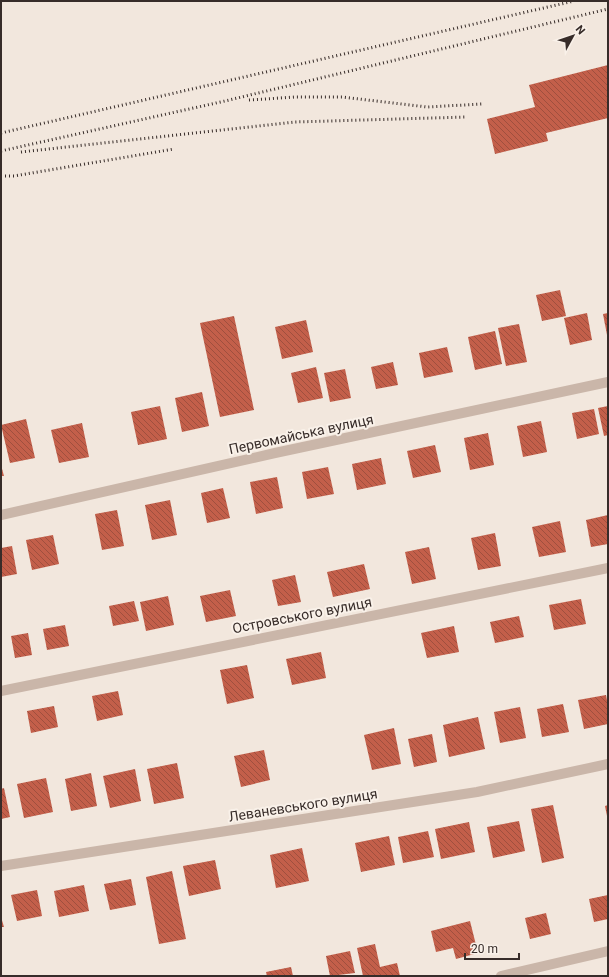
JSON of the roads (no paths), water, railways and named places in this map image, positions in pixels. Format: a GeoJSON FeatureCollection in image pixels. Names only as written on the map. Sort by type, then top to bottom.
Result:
{"type":"FeatureCollection","features":[{"type":"Feature","properties":{"kind":"street","name":"Первомайська вулиця"},"geometry":{"type":"LineString","coordinates":[[1,515],[608,382]]}},
{"type":"Feature","properties":{"kind":"street","name":"Островського вулиця"},"geometry":{"type":"LineString","coordinates":[[1,691],[608,568]]}},
{"type":"Feature","properties":{"kind":"street","name":"Леваневського вулиця"},"geometry":{"type":"LineString","coordinates":[[1,866],[477,792],[608,764]]}},
{"type":"Feature","properties":{"kind":"street"},"geometry":{"type":"LineString","coordinates":[[501,976],[608,951]]}},
{"type":"Feature","properties":{"kind":"railway"},"geometry":{"type":"LineString","coordinates":[[1,133],[574,1]]}},
{"type":"Feature","properties":{"kind":"railway"},"geometry":{"type":"LineString","coordinates":[[1,151],[225,101],[608,9]]}},
{"type":"Feature","properties":{"kind":"railway"},"geometry":{"type":"LineString","coordinates":[[249,100],[295,97],[342,97],[427,107],[482,104]]}},
{"type":"Feature","properties":{"kind":"railway"},"geometry":{"type":"LineString","coordinates":[[21,152],[295,122],[466,117]]}},
{"type":"Feature","properties":{"kind":"railway"},"geometry":{"type":"LineString","coordinates":[[1,176],[14,176],[174,149]]}}]}
